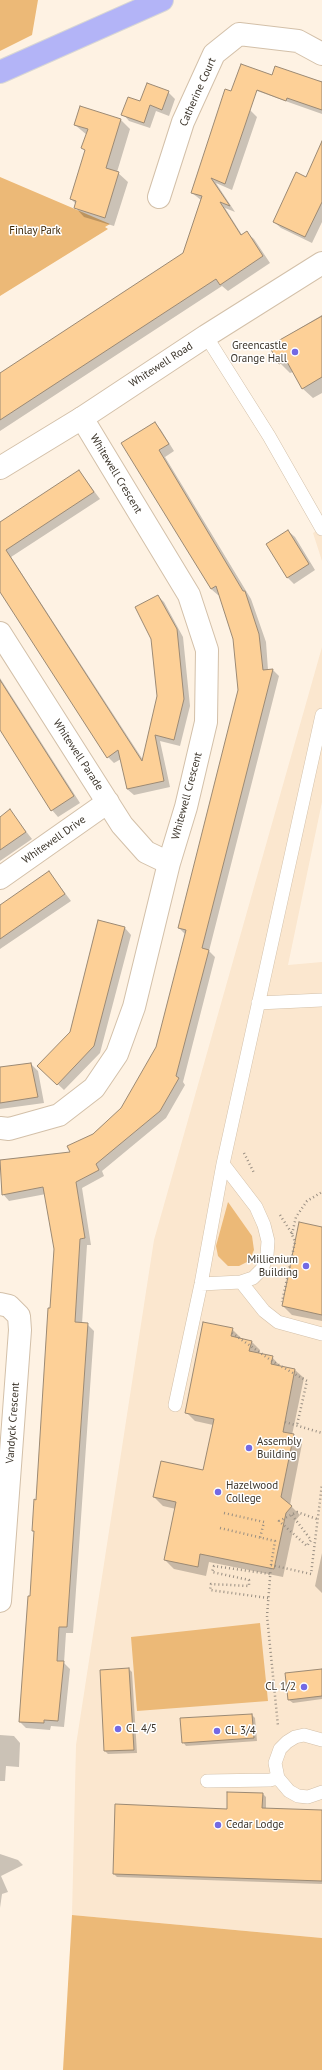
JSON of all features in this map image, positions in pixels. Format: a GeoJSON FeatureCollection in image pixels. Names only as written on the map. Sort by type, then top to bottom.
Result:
{"type":"FeatureCollection","features":[{"type":"Feature","properties":{"kind":"highway"},"geometry":{"type":"LineString","coordinates":[[0,72],[162,0]]}},
{"type":"Feature","properties":{"kind":"street","name":"Catherine Court"},"geometry":{"type":"LineString","coordinates":[[159,197],[183,122],[214,54],[238,34],[298,41],[322,54]]}},
{"type":"Feature","properties":{"kind":"street","name":"Whitewell Road"},"geometry":{"type":"LineString","coordinates":[[0,468],[82,418],[206,336],[322,263]]}},
{"type":"Feature","properties":{"kind":"street","name":"Whitewell Crescent"},"geometry":{"type":"LineString","coordinates":[[0,1128],[9,1128],[59,1115],[94,1088],[117,1054],[134,1007],[169,863],[186,806],[206,722],[207,650],[189,595],[82,418]]}},
{"type":"Feature","properties":{"kind":"street","name":"Whitewell Parade"},"geometry":{"type":"LineString","coordinates":[[0,633],[122,825],[146,852],[169,863]]}},
{"type":"Feature","properties":{"kind":"street","name":"Whitewell Drive"},"geometry":{"type":"LineString","coordinates":[[0,878],[108,802]]}},
{"type":"Feature","properties":{"kind":"street","name":"Vandyck Crescent"},"geometry":{"type":"LineString","coordinates":[[0,1304],[9,1306],[19,1316],[20,1330],[0,1601]]}},
{"type":"Feature","properties":{"kind":"lane"},"geometry":{"type":"LineString","coordinates":[[206,336],[269,436],[322,529]]}},
{"type":"Feature","properties":{"kind":"lane"},"geometry":{"type":"LineString","coordinates":[[175,1405],[201,1284],[223,1164],[322,715]]}},
{"type":"Feature","properties":{"kind":"lane"},"geometry":{"type":"LineString","coordinates":[[258,1003],[322,1000]]}},
{"type":"Feature","properties":{"kind":"lane"},"geometry":{"type":"LineString","coordinates":[[201,1284],[241,1282],[253,1278],[262,1269],[267,1255],[268,1241],[264,1225],[256,1207],[223,1164]]}},
{"type":"Feature","properties":{"kind":"lane"},"geometry":{"type":"LineString","coordinates":[[241,1282],[264,1311],[278,1322],[322,1334]]}},
{"type":"Feature","properties":{"kind":"lane"},"geometry":{"type":"LineString","coordinates":[[322,1740],[304,1735],[286,1742],[280,1749],[275,1763],[278,1778],[289,1792],[298,1796],[308,1796],[322,1792]]}},
{"type":"Feature","properties":{"kind":"lane"},"geometry":{"type":"LineString","coordinates":[[206,1781],[270,1780],[278,1778]]}},
{"type":"Feature","properties":{"kind":"path"},"geometry":{"type":"LineString","coordinates":[[243,1151],[256,1176]]}},
{"type":"Feature","properties":{"kind":"path"},"geometry":{"type":"LineString","coordinates":[[292,1235],[296,1217],[303,1206],[307,1201],[322,1192]]}},
{"type":"Feature","properties":{"kind":"path"},"geometry":{"type":"LineString","coordinates":[[278,1322],[295,1242],[279,1213]]}},
{"type":"Feature","properties":{"kind":"path"},"geometry":{"type":"LineString","coordinates":[[232,1333],[272,1361],[306,1381],[297,1425]]}},
{"type":"Feature","properties":{"kind":"path"},"geometry":{"type":"LineString","coordinates":[[285,1422],[322,1433]]}},
{"type":"Feature","properties":{"kind":"path"},"geometry":{"type":"LineString","coordinates":[[271,1565],[311,1574],[322,1484]]}},
{"type":"Feature","properties":{"kind":"path"},"geometry":{"type":"LineString","coordinates":[[292,1515],[311,1540],[307,1546],[279,1521],[298,1512],[317,1519]]}},
{"type":"Feature","properties":{"kind":"path"},"geometry":{"type":"LineString","coordinates":[[224,1513],[264,1522],[260,1538]]}},
{"type":"Feature","properties":{"kind":"path"},"geometry":{"type":"LineString","coordinates":[[220,1528],[275,1541],[270,1574],[267,1616],[280,1749]]}},
{"type":"Feature","properties":{"kind":"path"},"geometry":{"type":"LineString","coordinates":[[268,1598],[210,1590],[211,1584],[249,1586],[249,1580],[212,1572],[214,1566],[270,1574]]}},
{"type":"Feature","properties":{"kind":"shaded area"},"geometry":{"type":"Polygon","coordinates":[[[322,528],[322,561],[313,533],[322,528]]]}},
{"type":"Feature","properties":{"kind":"shaded area","name":"Hazelwood College"},"geometry":{"type":"Polygon","coordinates":[[[322,647],[322,802],[288,965],[322,962],[322,1938],[72,1915],[76,1745],[154,1240],[322,647]]]}},
{"type":"Feature","properties":{"kind":"green space"},"geometry":{"type":"Polygon","coordinates":[[[0,0],[38,0],[32,35],[0,51],[0,0]]]}},
{"type":"Feature","properties":{"kind":"green space","name":"Finlay Park"},"geometry":{"type":"Polygon","coordinates":[[[0,177],[110,224],[105,227],[108,229],[0,296],[0,177]]]}},
{"type":"Feature","properties":{"kind":"green space"},"geometry":{"type":"Polygon","coordinates":[[[228,1202],[252,1236],[254,1250],[249,1261],[239,1266],[228,1266],[218,1256],[216,1246],[228,1202]]]}},
{"type":"Feature","properties":{"kind":"green space"},"geometry":{"type":"Polygon","coordinates":[[[260,1623],[268,1701],[137,1711],[131,1637],[260,1623]]]}},
{"type":"Feature","properties":{"kind":"green space"},"geometry":{"type":"Polygon","coordinates":[[[72,1915],[322,1938],[322,2070],[63,2070],[72,1915]]]}},
{"type":"Feature","properties":{"kind":"building"},"geometry":{"type":"Polygon","coordinates":[[[241,64],[272,75],[275,66],[322,82],[322,110],[287,98],[286,101],[257,90],[225,184],[211,178],[230,206],[220,202],[241,235],[247,231],[263,256],[220,285],[216,279],[0,420],[0,373],[183,253],[202,196],[191,193],[225,89],[231,91],[241,64]]]}},
{"type":"Feature","properties":{"kind":"building"},"geometry":{"type":"Polygon","coordinates":[[[147,83],[169,91],[162,110],[150,105],[144,123],[121,115],[128,97],[140,101],[147,83]]]}},
{"type":"Feature","properties":{"kind":"building"},"geometry":{"type":"Polygon","coordinates":[[[80,106],[121,119],[106,168],[119,172],[105,218],[74,208],[76,201],[70,199],[85,150],[81,148],[88,129],[74,125],[80,106]]]}},
{"type":"Feature","properties":{"kind":"building"},"geometry":{"type":"Polygon","coordinates":[[[322,141],[322,202],[305,237],[273,222],[296,172],[306,177],[322,141]]]}},
{"type":"Feature","properties":{"kind":"building","name":"Greencastle Orange Hall"},"geometry":{"type":"Polygon","coordinates":[[[322,316],[322,377],[302,389],[286,360],[279,364],[269,346],[322,316]]]}},
{"type":"Feature","properties":{"kind":"building"},"geometry":{"type":"Polygon","coordinates":[[[155,422],[169,444],[159,450],[243,591],[245,591],[259,634],[263,670],[273,669],[202,948],[209,950],[176,1076],[179,1078],[160,1111],[96,1164],[99,1170],[76,1182],[85,1238],[80,1239],[75,1322],[88,1323],[67,1627],[59,1627],[57,1661],[64,1661],[58,1721],[44,1720],[44,1723],[19,1722],[28,1596],[30,1596],[34,1531],[32,1531],[34,1499],[36,1500],[48,1308],[50,1308],[54,1249],[43,1187],[2,1195],[0,1160],[70,1152],[67,1146],[93,1134],[121,1108],[156,1047],[186,930],[178,928],[238,690],[233,639],[216,586],[211,589],[121,443],[155,422]]]}},
{"type":"Feature","properties":{"kind":"building"},"geometry":{"type":"Polygon","coordinates":[[[79,470],[94,492],[6,550],[142,761],[157,696],[151,639],[135,607],[158,595],[177,629],[184,699],[174,740],[155,735],[164,781],[127,789],[118,750],[107,758],[0,592],[0,522],[79,470]]]}},
{"type":"Feature","properties":{"kind":"building"},"geometry":{"type":"Polygon","coordinates":[[[288,530],[309,564],[287,578],[266,544],[288,530]]]}},
{"type":"Feature","properties":{"kind":"building"},"geometry":{"type":"Polygon","coordinates":[[[0,680],[74,796],[51,811],[0,730],[0,680]]]}},
{"type":"Feature","properties":{"kind":"building"},"geometry":{"type":"Polygon","coordinates":[[[10,809],[26,832],[0,850],[0,817],[10,809]]]}},
{"type":"Feature","properties":{"kind":"building"},"geometry":{"type":"Polygon","coordinates":[[[49,871],[65,894],[0,939],[0,905],[49,871]]]}},
{"type":"Feature","properties":{"kind":"building"},"geometry":{"type":"Polygon","coordinates":[[[98,920],[125,927],[94,1046],[57,1085],[37,1066],[70,1032],[98,920]]]}},
{"type":"Feature","properties":{"kind":"building"},"geometry":{"type":"Polygon","coordinates":[[[31,1063],[38,1097],[0,1103],[0,1067],[31,1063]]]}},
{"type":"Feature","properties":{"kind":"building","name":"Millienium Building"},"geometry":{"type":"Polygon","coordinates":[[[299,1222],[322,1227],[322,1315],[282,1306],[299,1222]]]}},
{"type":"Feature","properties":{"kind":"building","name":"Assembly Building"},"geometry":{"type":"Polygon","coordinates":[[[203,1322],[233,1328],[231,1336],[252,1341],[249,1351],[273,1356],[271,1364],[295,1369],[283,1432],[294,1434],[281,1497],[292,1506],[286,1513],[274,1569],[200,1554],[198,1567],[164,1560],[176,1502],[153,1497],[161,1461],[203,1470],[214,1419],[185,1413],[203,1322]]]}},
{"type":"Feature","properties":{"kind":"building","name":"CL 4/5"},"geometry":{"type":"Polygon","coordinates":[[[129,1668],[134,1750],[104,1751],[100,1670],[129,1668]]]}},
{"type":"Feature","properties":{"kind":"building","name":"CL 1/2"},"geometry":{"type":"Polygon","coordinates":[[[322,1669],[322,1696],[288,1700],[285,1673],[322,1669]]]}},
{"type":"Feature","properties":{"kind":"building","name":"CL 3/4"},"geometry":{"type":"Polygon","coordinates":[[[252,1714],[254,1738],[182,1743],[180,1718],[252,1714]]]}},
{"type":"Feature","properties":{"kind":"building","name":"Cedar Lodge"},"geometry":{"type":"Polygon","coordinates":[[[227,1792],[263,1793],[262,1808],[322,1810],[322,1881],[113,1874],[115,1804],[227,1809],[227,1792]]]}},
{"type":"Feature","properties":{"kind":"place","name":"Greencastle Orange Hall"},"geometry":{"type":"Point","coordinates":[295,352]}},
{"type":"Feature","properties":{"kind":"place","name":"Millienium Building"},"geometry":{"type":"Point","coordinates":[306,1266]}},
{"type":"Feature","properties":{"kind":"place","name":"Assembly Building"},"geometry":{"type":"Point","coordinates":[249,1448]}},
{"type":"Feature","properties":{"kind":"place","name":"Hazelwood College"},"geometry":{"type":"Point","coordinates":[218,1492]}},
{"type":"Feature","properties":{"kind":"place","name":"CL 1/2"},"geometry":{"type":"Point","coordinates":[304,1687]}},
{"type":"Feature","properties":{"kind":"place","name":"CL 4/5"},"geometry":{"type":"Point","coordinates":[118,1729]}},
{"type":"Feature","properties":{"kind":"place","name":"CL 3/4"},"geometry":{"type":"Point","coordinates":[217,1731]}},
{"type":"Feature","properties":{"kind":"place","name":"Cedar Lodge"},"geometry":{"type":"Point","coordinates":[218,1825]}}]}
